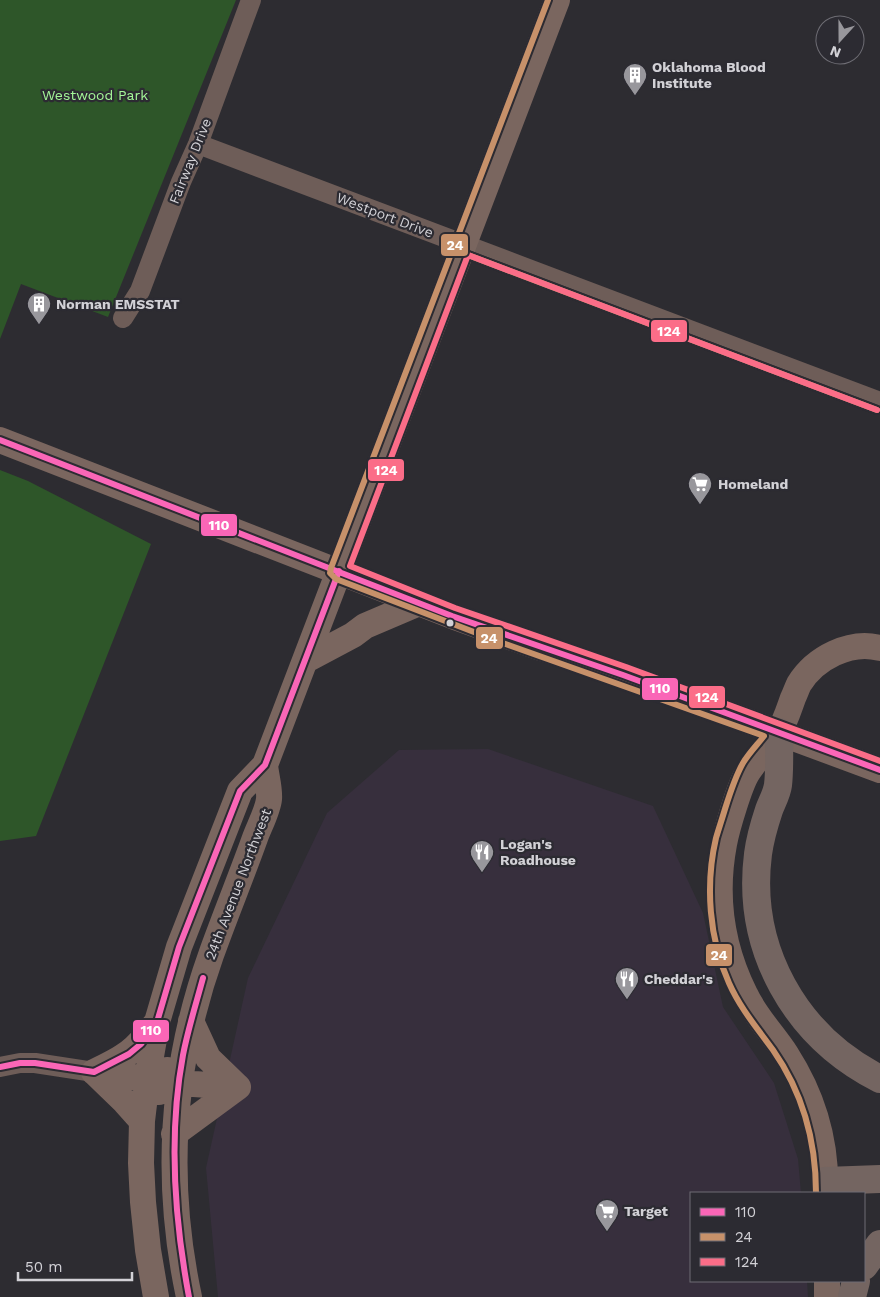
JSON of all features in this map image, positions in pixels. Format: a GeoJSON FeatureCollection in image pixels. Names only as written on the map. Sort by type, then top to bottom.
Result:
{"type":"FeatureCollection","features":[{"type":"Feature","properties":{"kind":"highway"},"geometry":{"type":"LineString","coordinates":[[779,732],[778,786],[763,827],[756,874],[756,899],[765,946],[781,986],[792,1003],[819,1034],[842,1054],[863,1070],[880,1079]]}},
{"type":"Feature","properties":{"kind":"highway"},"geometry":{"type":"LineString","coordinates":[[825,1187],[880,1179]]}},
{"type":"Feature","properties":{"kind":"highway"},"geometry":{"type":"LineString","coordinates":[[865,1196],[880,1196]]}},
{"type":"Feature","properties":{"kind":"highway"},"geometry":{"type":"LineString","coordinates":[[865,1265],[880,1244]]}},
{"type":"Feature","properties":{"kind":"highway"},"geometry":{"type":"LineString","coordinates":[[852,1297],[856,1282]]}},
{"type":"Feature","properties":{"kind":"main road","name":"24th Avenue Northwest"},"geometry":{"type":"LineString","coordinates":[[156,1297],[148,1250],[143,1202],[142,1122],[157,1022],[168,980],[240,791],[265,765],[462,244],[557,0]]}},
{"type":"Feature","properties":{"kind":"main road"},"geometry":{"type":"LineString","coordinates":[[0,440],[419,603],[880,770]]}},
{"type":"Feature","properties":{"kind":"main road"},"geometry":{"type":"LineString","coordinates":[[306,660],[366,626],[419,603]]}},
{"type":"Feature","properties":{"kind":"main road"},"geometry":{"type":"LineString","coordinates":[[825,1187],[823,1148],[818,1121],[810,1101],[785,1053],[746,997],[724,942],[719,910],[720,872],[724,842],[747,774],[779,732],[799,685],[811,670],[824,659],[843,649],[857,646],[880,648]]}},
{"type":"Feature","properties":{"kind":"main road","name":"24th Avenue Northwest"},"geometry":{"type":"LineString","coordinates":[[189,1297],[178,1237],[174,1191],[174,1134],[179,1083],[190,1021],[211,955],[269,800],[265,765]]}},
{"type":"Feature","properties":{"kind":"main road"},"geometry":{"type":"LineString","coordinates":[[198,898],[192,959],[167,1052],[167,1070],[179,1083],[238,1087]]}},
{"type":"Feature","properties":{"kind":"main road"},"geometry":{"type":"LineString","coordinates":[[190,1021],[208,1058],[238,1087]]}},
{"type":"Feature","properties":{"kind":"main road"},"geometry":{"type":"LineString","coordinates":[[94,1072],[129,1054],[140,1044],[157,1022]]}},
{"type":"Feature","properties":{"kind":"main road"},"geometry":{"type":"LineString","coordinates":[[94,1072],[147,1079],[156,1085],[160,1096],[158,1190],[178,1237]]}},
{"type":"Feature","properties":{"kind":"main road"},"geometry":{"type":"LineString","coordinates":[[94,1072],[125,1102],[142,1122]]}},
{"type":"Feature","properties":{"kind":"main road"},"geometry":{"type":"LineString","coordinates":[[174,1134],[238,1087]]}},
{"type":"Feature","properties":{"kind":"main road"},"geometry":{"type":"LineString","coordinates":[[827,1282],[828,1297]]}},
{"type":"Feature","properties":{"kind":"street","name":"Fairway Drive"},"geometry":{"type":"LineString","coordinates":[[122,318],[140,291],[181,182],[198,144],[251,0]]}},
{"type":"Feature","properties":{"kind":"street","name":"Westport Drive"},"geometry":{"type":"LineString","coordinates":[[198,144],[880,402]]}},
{"type":"Feature","properties":{"kind":"street"},"geometry":{"type":"LineString","coordinates":[[0,1067],[20,1062],[94,1072]]}},
{"type":"Feature","properties":{"kind":"shaded area"},"geometry":{"type":"Polygon","coordinates":[[[488,749],[653,806],[703,913],[723,1007],[774,1083],[798,1159],[801,1192],[690,1192],[690,1282],[807,1282],[808,1297],[218,1297],[206,1168],[248,978],[327,813],[399,750],[488,749]]]}},
{"type":"Feature","properties":{"kind":"green space","name":"Westwood Park"},"geometry":{"type":"Polygon","coordinates":[[[0,0],[236,0],[108,317],[21,284],[0,339],[0,0]]]}},
{"type":"Feature","properties":{"kind":"green space"},"geometry":{"type":"Polygon","coordinates":[[[0,470],[28,481],[151,544],[36,836],[0,841],[0,470]]]}},
{"type":"Feature","properties":{"kind":"transit line","name":"24"},"geometry":{"type":"LineString","coordinates":[[548,0],[330,573],[336,579],[500,642],[764,736],[745,759],[731,791],[716,838],[710,893],[713,930],[722,966],[733,992],[783,1066],[800,1100],[814,1155],[816,1192]]}},
{"type":"Feature","properties":{"kind":"transit line","name":"24"},"geometry":{"type":"LineString","coordinates":[[460,252],[877,410]]}},
{"type":"Feature","properties":{"kind":"transit line","name":"124"},"geometry":{"type":"LineString","coordinates":[[877,410],[468,255],[350,566],[455,608],[626,667],[880,761]]}},
{"type":"Feature","properties":{"kind":"transit line","name":"110"},"geometry":{"type":"LineString","coordinates":[[0,440],[452,616],[623,675],[880,770]]}},
{"type":"Feature","properties":{"kind":"transit line","name":"110"},"geometry":{"type":"LineString","coordinates":[[0,1067],[20,1063],[35,1063],[94,1072],[129,1054],[141,1044],[157,1022],[179,947],[240,791],[265,765],[339,571]]}},
{"type":"Feature","properties":{"kind":"transit line","name":"110"},"geometry":{"type":"LineString","coordinates":[[189,1297],[177,1207],[174,1146],[178,1085],[183,1055],[203,978]]}},
{"type":"Feature","properties":{"kind":"place","name":"Oklahoma Blood Institute"},"geometry":{"type":"Point","coordinates":[635,96]}},
{"type":"Feature","properties":{"kind":"place","name":"Norman EMSSTAT"},"geometry":{"type":"Point","coordinates":[39,325]}},
{"type":"Feature","properties":{"kind":"place","name":"Homeland"},"geometry":{"type":"Point","coordinates":[700,505]}},
{"type":"Feature","properties":{"kind":"place","name":"Logan's Roadhouse"},"geometry":{"type":"Point","coordinates":[482,873]}},
{"type":"Feature","properties":{"kind":"place","name":"Cheddar's"},"geometry":{"type":"Point","coordinates":[627,1000]}},
{"type":"Feature","properties":{"kind":"place","name":"Target"},"geometry":{"type":"Point","coordinates":[607,1232]}}]}
